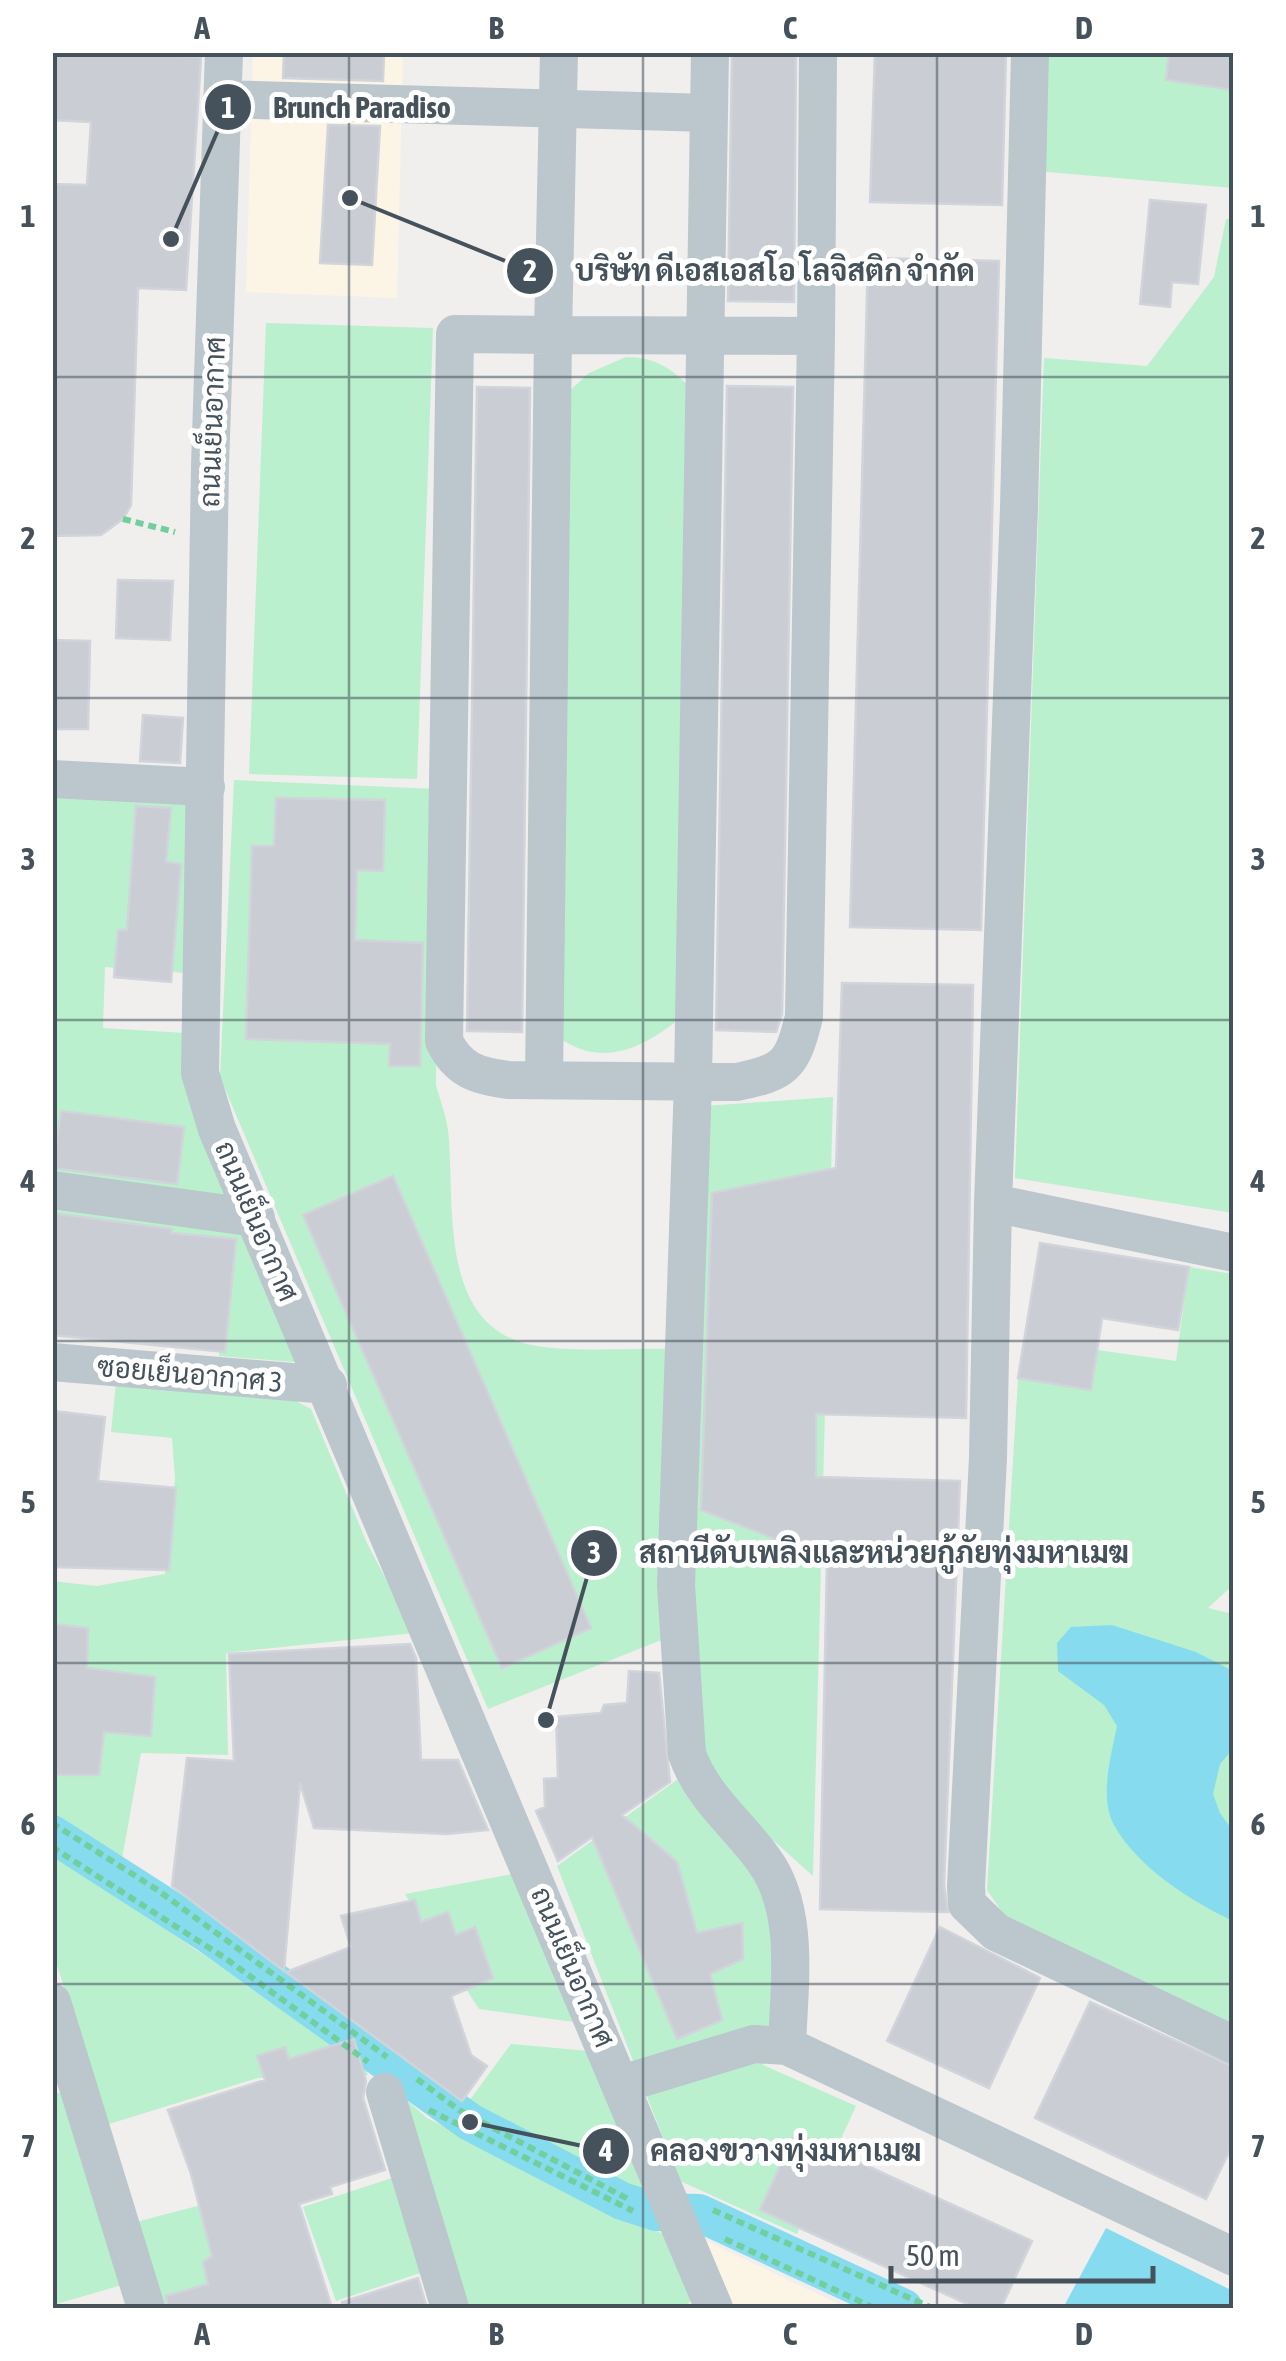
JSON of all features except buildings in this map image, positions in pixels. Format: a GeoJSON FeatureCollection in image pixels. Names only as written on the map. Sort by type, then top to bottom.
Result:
{"type":"FeatureCollection","features":[{"type":"Feature","properties":{"kind":"street","name":"ถนนเย็นอากาศ"},"geometry":{"type":"LineString","coordinates":[[224,52],[209,534],[200,1073],[217,1129],[714,2308]]}},
{"type":"Feature","properties":{"kind":"street"},"geometry":{"type":"LineString","coordinates":[[544,1080],[559,52]]}},
{"type":"Feature","properties":{"kind":"street"},"geometry":{"type":"LineString","coordinates":[[710,52],[693,1082],[676,1585],[683,1726],[696,1780],[778,1883],[789,1960],[787,2046]]}},
{"type":"Feature","properties":{"kind":"street"},"geometry":{"type":"LineString","coordinates":[[816,336],[455,334],[444,1041],[454,1063],[480,1076],[693,1082],[737,1082],[770,1076],[787,1065],[804,1016],[816,336],[818,52]]}},
{"type":"Feature","properties":{"kind":"street"},"geometry":{"type":"LineString","coordinates":[[1030,52],[988,1458],[967,1904],[996,1932],[1234,2045]]}},
{"type":"Feature","properties":{"kind":"street"},"geometry":{"type":"LineString","coordinates":[[223,98],[708,113]]}},
{"type":"Feature","properties":{"kind":"street"},"geometry":{"type":"LineString","coordinates":[[52,779],[206,787]]}},
{"type":"Feature","properties":{"kind":"street"},"geometry":{"type":"LineString","coordinates":[[52,1190],[256,1218]]}},
{"type":"Feature","properties":{"kind":"street"},"geometry":{"type":"LineString","coordinates":[[993,1203],[1234,1253]]}},
{"type":"Feature","properties":{"kind":"street","name":"ซอยเย็นอากาศ 3"},"geometry":{"type":"LineString","coordinates":[[52,1362],[328,1386]]}},
{"type":"Feature","properties":{"kind":"street"},"geometry":{"type":"LineString","coordinates":[[52,2002],[146,2308]]}},
{"type":"Feature","properties":{"kind":"street"},"geometry":{"type":"LineString","coordinates":[[622,2084],[754,2044],[787,2046],[1234,2257]]}},
{"type":"Feature","properties":{"kind":"street"},"geometry":{"type":"LineString","coordinates":[[392,2075],[450,2308]]}},
{"type":"Feature","properties":{"kind":"path"},"geometry":{"type":"LineString","coordinates":[[123,520],[162,532],[209,534]]}},
{"type":"Feature","properties":{"kind":"path"},"geometry":{"type":"LineString","coordinates":[[52,1823],[156,1889],[392,2075]]}},
{"type":"Feature","properties":{"kind":"path"},"geometry":{"type":"LineString","coordinates":[[52,1847],[225,1958],[392,2075],[620,2195],[674,2215],[874,2308]]}},
{"type":"Feature","properties":{"kind":"path"},"geometry":{"type":"LineString","coordinates":[[426,2109],[659,2223],[674,2215],[712,2210],[932,2308]]}},
{"type":"Feature","properties":{"kind":"shaded area"},"geometry":{"type":"Polygon","coordinates":[[[253,53],[403,53],[397,298],[246,292],[253,53]]]}},
{"type":"Feature","properties":{"kind":"shaded area"},"geometry":{"type":"Polygon","coordinates":[[[700,2238],[847,2308],[731,2308],[700,2238]]]}},
{"type":"Feature","properties":{"kind":"green space"},"geometry":{"type":"Polygon","coordinates":[[[1042,53],[1233,53],[1233,188],[1036,171],[1042,53]]]}},
{"type":"Feature","properties":{"kind":"green space"},"geometry":{"type":"Polygon","coordinates":[[[1226,219],[1234,219],[1233,1213],[1015,1178],[1044,358],[1147,366],[1214,277],[1226,219]]]}},
{"type":"Feature","properties":{"kind":"green space"},"geometry":{"type":"Polygon","coordinates":[[[266,323],[433,328],[417,779],[249,774],[266,323]]]}},
{"type":"Feature","properties":{"kind":"green space"},"geometry":{"type":"Polygon","coordinates":[[[626,357],[662,365],[691,388],[682,1017],[652,1038],[607,1053],[575,1047],[558,1037],[566,394],[589,373],[626,357]]]}},
{"type":"Feature","properties":{"kind":"green space"},"geometry":{"type":"Polygon","coordinates":[[[234,780],[438,789],[436,1085],[448,1130],[456,1254],[464,1284],[477,1311],[498,1331],[527,1344],[579,1349],[673,1349],[669,1637],[488,1709],[220,1077],[234,780]]]}},
{"type":"Feature","properties":{"kind":"green space"},"geometry":{"type":"Polygon","coordinates":[[[53,797],[188,798],[186,973],[105,967],[103,1028],[185,1033],[307,1363],[219,1356],[221,1253],[53,1235],[53,797]]]}},
{"type":"Feature","properties":{"kind":"green space"},"geometry":{"type":"Polygon","coordinates":[[[833,1097],[813,1876],[707,1781],[688,1747],[705,1106],[833,1097]]]}},
{"type":"Feature","properties":{"kind":"green space"},"geometry":{"type":"Polygon","coordinates":[[[1189,1267],[1233,1274],[1233,1585],[1208,1608],[1233,1614],[1233,2028],[1011,1925],[987,1890],[1018,1378],[1090,1389],[1097,1350],[1176,1361],[1189,1267]]]}},
{"type":"Feature","properties":{"kind":"green space"},"geometry":{"type":"Polygon","coordinates":[[[116,1383],[296,1401],[311,1409],[367,1543],[414,1633],[226,1653],[228,1755],[141,1753],[122,1859],[53,1816],[52,1581],[97,1586],[165,1574],[175,1478],[172,1438],[111,1432],[116,1383]]]}},
{"type":"Feature","properties":{"kind":"green space"},"geometry":{"type":"Polygon","coordinates":[[[681,1777],[747,1855],[770,1901],[776,1973],[763,2065],[856,2106],[797,2234],[680,2181],[557,1866],[681,1777]]]}},
{"type":"Feature","properties":{"kind":"green space"},"geometry":{"type":"Polygon","coordinates":[[[52,1852],[364,2064],[368,2075],[258,2078],[106,2125],[53,1952],[52,1852]]]}},
{"type":"Feature","properties":{"kind":"green space"},"geometry":{"type":"Polygon","coordinates":[[[523,1872],[589,2024],[479,2009],[405,1894],[523,1872]]]}},
{"type":"Feature","properties":{"kind":"green space"},"geometry":{"type":"Polygon","coordinates":[[[511,2044],[600,2052],[662,2204],[627,2198],[463,2109],[511,2044]]]}},
{"type":"Feature","properties":{"kind":"green space"},"geometry":{"type":"Polygon","coordinates":[[[52,2093],[61,2093],[122,2285],[53,2305],[52,2093]]]}},
{"type":"Feature","properties":{"kind":"green space"},"geometry":{"type":"Polygon","coordinates":[[[404,2098],[427,2118],[673,2239],[692,2297],[686,2308],[467,2308],[404,2098]]]}},
{"type":"Feature","properties":{"kind":"green space"},"geometry":{"type":"Polygon","coordinates":[[[395,2177],[426,2271],[336,2301],[303,2207],[395,2177]]]}},
{"type":"Feature","properties":{"kind":"green space"},"geometry":{"type":"Polygon","coordinates":[[[224,2199],[251,2299],[201,2308],[163,2308],[136,2222],[224,2199]]]}},
{"type":"Feature","properties":{"kind":"water"},"geometry":{"type":"Polygon","coordinates":[[[1112,1625],[1196,1652],[1233,1671],[1233,1749],[1220,1764],[1213,1794],[1233,1831],[1233,1921],[1167,1882],[1137,1855],[1114,1825],[1107,1789],[1117,1726],[1104,1705],[1058,1671],[1057,1643],[1071,1627],[1112,1625]]]}},
{"type":"Feature","properties":{"kind":"water"},"geometry":{"type":"Polygon","coordinates":[[[1106,2228],[1233,2291],[1233,2308],[1063,2308],[1106,2228]]]}},
{"type":"Feature","properties":{"kind":"waterway"},"geometry":{"type":"LineString","coordinates":[[52,1834],[208,1934],[470,2122],[622,2201],[656,2212],[699,2213],[904,2308]]}},
{"type":"Feature","properties":{"kind":"place","name":"บริษัท ดีเอสเอสโอ โลจิสติก จำกัด"},"geometry":{"type":"Point","coordinates":[350,198]}},
{"type":"Feature","properties":{"kind":"place","name":"Brunch Paradiso"},"geometry":{"type":"Point","coordinates":[171,239]}},
{"type":"Feature","properties":{"kind":"place","name":"สถานีดับเพลิงและหน่วยกู้ภัยทุ่งมหาเมฆ"},"geometry":{"type":"Point","coordinates":[546,1720]}},
{"type":"Feature","properties":{"kind":"place","name":"คลองขวางทุ่งมหาเมฆ"},"geometry":{"type":"Point","coordinates":[470,2122]}}]}
